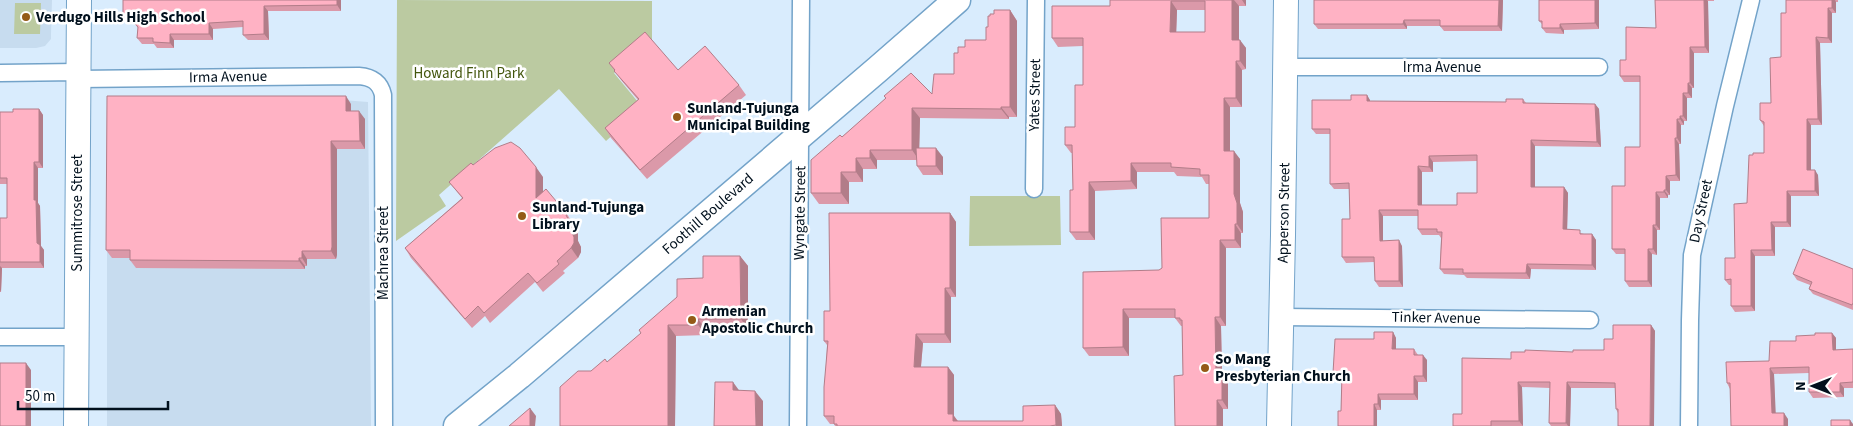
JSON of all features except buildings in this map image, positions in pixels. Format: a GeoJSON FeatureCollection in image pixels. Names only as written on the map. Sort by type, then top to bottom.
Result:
{"type":"FeatureCollection","features":[{"type":"Feature","properties":{"kind":"main road","name":"Foothill Boulevard"},"geometry":{"type":"LineString","coordinates":[[457,426],[878,70],[957,0]]}},
{"type":"Feature","properties":{"kind":"street","name":"Summitrose Street"},"geometry":{"type":"LineString","coordinates":[[76,426],[79,0]]}},
{"type":"Feature","properties":{"kind":"street","name":"Wyngate Street"},"geometry":{"type":"LineString","coordinates":[[798,426],[801,0]]}},
{"type":"Feature","properties":{"kind":"street","name":"Yates Street"},"geometry":{"type":"LineString","coordinates":[[1034,189],[1036,0]]}},
{"type":"Feature","properties":{"kind":"street","name":"Apperson Street"},"geometry":{"type":"LineString","coordinates":[[1279,426],[1286,0]]}},
{"type":"Feature","properties":{"kind":"street","name":"Day Street"},"geometry":{"type":"LineString","coordinates":[[1690,426],[1692,255],[1751,0]]}},
{"type":"Feature","properties":{"kind":"street","name":"Irma Avenue"},"geometry":{"type":"LineString","coordinates":[[1286,67],[1599,67]]}},
{"type":"Feature","properties":{"kind":"street","name":"Irma Avenue"},"geometry":{"type":"LineString","coordinates":[[0,73],[78,76],[359,76],[369,77],[377,82]]}},
{"type":"Feature","properties":{"kind":"street","name":"Machrea Street"},"geometry":{"type":"LineString","coordinates":[[377,82],[382,88],[383,96],[384,426]]}},
{"type":"Feature","properties":{"kind":"street","name":"Tinker Avenue"},"geometry":{"type":"LineString","coordinates":[[1282,317],[1590,320]]}},
{"type":"Feature","properties":{"kind":"street"},"geometry":{"type":"LineString","coordinates":[[0,337],[77,337]]}},
{"type":"Feature","properties":{"kind":"shaded area","name":"Verdugo Hills High School"},"geometry":{"type":"Polygon","coordinates":[[[0,0],[52,0],[51,39],[45,46],[36,48],[0,48],[0,0]]]}},
{"type":"Feature","properties":{"kind":"shaded area"},"geometry":{"type":"Polygon","coordinates":[[[107,99],[330,99],[368,102],[371,426],[107,426],[107,99]]]}},
{"type":"Feature","properties":{"kind":"green space","name":"Howard Finn Park"},"geometry":{"type":"Polygon","coordinates":[[[397,0],[652,1],[652,39],[614,73],[643,108],[606,141],[559,89],[439,195],[446,206],[396,241],[397,0]]]}},
{"type":"Feature","properties":{"kind":"green space"},"geometry":{"type":"Polygon","coordinates":[[[15,3],[41,3],[40,34],[14,34],[15,3]]]}},
{"type":"Feature","properties":{"kind":"green space"},"geometry":{"type":"Polygon","coordinates":[[[970,196],[1060,196],[1061,245],[969,246],[970,196]]]}},
{"type":"Feature","properties":{"kind":"place","name":"Verdugo Hills High School"},"geometry":{"type":"Point","coordinates":[26,17]}},
{"type":"Feature","properties":{"kind":"place","name":"Sunland-Tujunga Municipal Building"},"geometry":{"type":"Point","coordinates":[677,117]}},
{"type":"Feature","properties":{"kind":"place","name":"Sunland-Tujunga Library"},"geometry":{"type":"Point","coordinates":[522,216]}},
{"type":"Feature","properties":{"kind":"place","name":"Armenian Apostolic Church"},"geometry":{"type":"Point","coordinates":[692,320]}},
{"type":"Feature","properties":{"kind":"place","name":"So Mang Presbyterian Church"},"geometry":{"type":"Point","coordinates":[1205,368]}}]}
